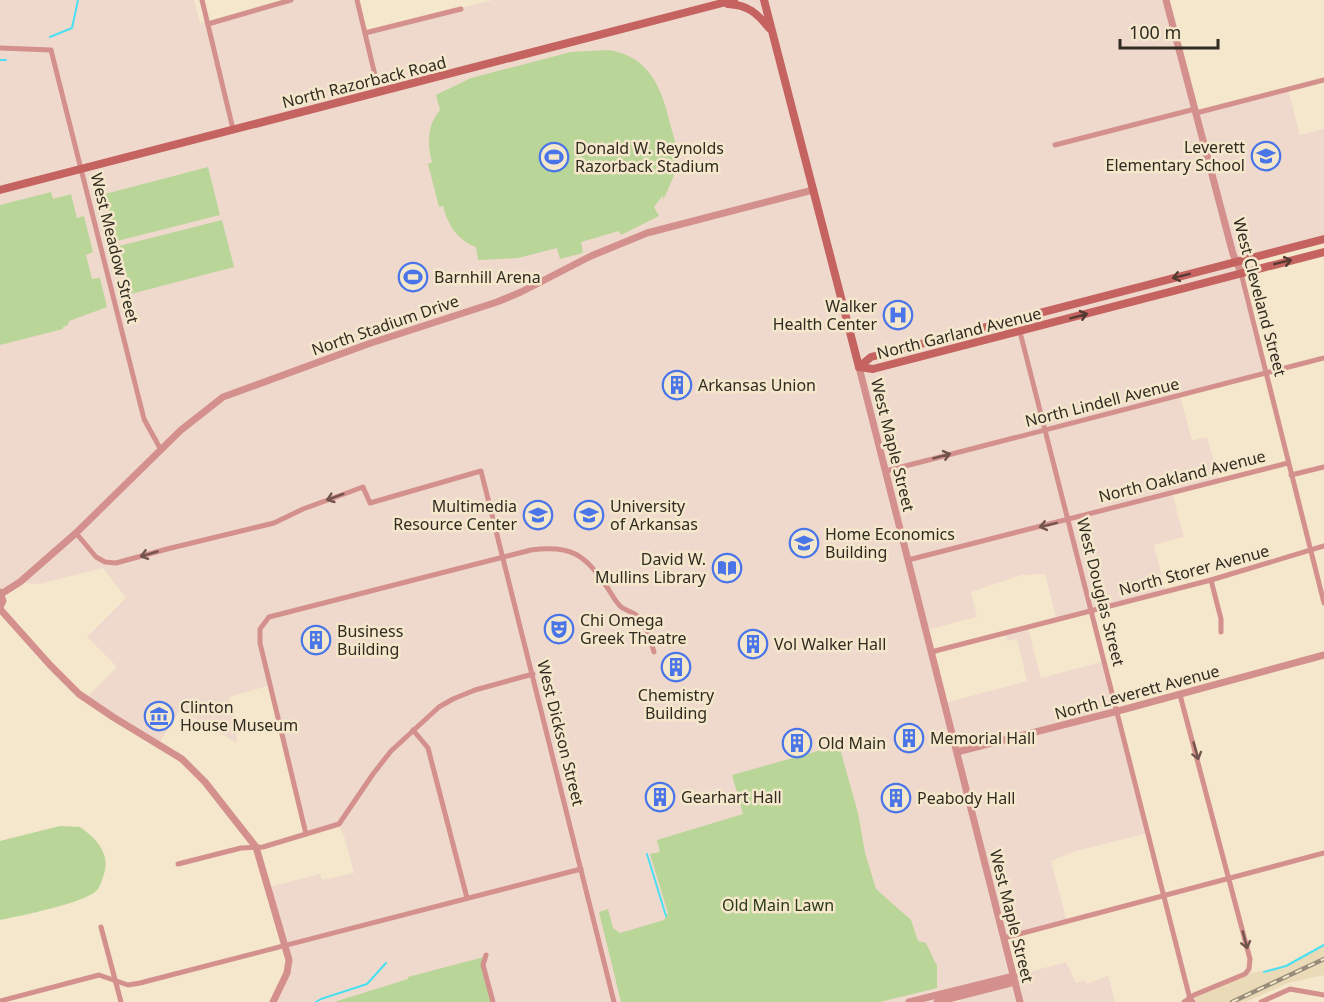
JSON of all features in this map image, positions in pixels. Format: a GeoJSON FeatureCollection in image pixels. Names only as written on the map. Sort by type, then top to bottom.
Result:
{"type":"FeatureCollection","features":[{"type":"Feature","properties":{"kind":"main road","name":"North Razorback Road"},"geometry":{"type":"LineString","coordinates":[[1,188],[81,170],[734,0]]}},
{"type":"Feature","properties":{"kind":"main road","name":"West Maple Street"},"geometry":{"type":"LineString","coordinates":[[764,0],[860,367]]}},
{"type":"Feature","properties":{"kind":"main road"},"geometry":{"type":"LineString","coordinates":[[717,4],[745,6],[755,11],[771,32]]}},
{"type":"Feature","properties":{"kind":"main road","name":"North Garland Avenue"},"geometry":{"type":"LineString","coordinates":[[860,367],[871,357],[1324,239]]}},
{"type":"Feature","properties":{"kind":"main road","name":"North Garland Avenue"},"geometry":{"type":"LineString","coordinates":[[860,367],[873,369],[1324,252]]}},
{"type":"Feature","properties":{"kind":"street"},"geometry":{"type":"LineString","coordinates":[[202,0],[233,129]]}},
{"type":"Feature","properties":{"kind":"street"},"geometry":{"type":"LineString","coordinates":[[208,24],[291,0]]}},
{"type":"Feature","properties":{"kind":"street"},"geometry":{"type":"LineString","coordinates":[[357,0],[379,92]]}},
{"type":"Feature","properties":{"kind":"street","name":"West Cleveland Street"},"geometry":{"type":"LineString","coordinates":[[1166,0],[1233,254],[1241,272],[1324,603]]}},
{"type":"Feature","properties":{"kind":"street"},"geometry":{"type":"LineString","coordinates":[[365,33],[461,9]]}},
{"type":"Feature","properties":{"kind":"street","name":"West Meadow Street"},"geometry":{"type":"LineString","coordinates":[[0,48],[51,50],[144,419],[160,450]]}},
{"type":"Feature","properties":{"kind":"street"},"geometry":{"type":"LineString","coordinates":[[1055,145],[1324,80]]}},
{"type":"Feature","properties":{"kind":"street","name":"North Stadium Drive"},"geometry":{"type":"LineString","coordinates":[[1,593],[20,582],[76,533],[160,450],[223,397],[497,302],[591,256],[647,233],[813,190]]}},
{"type":"Feature","properties":{"kind":"street","name":"West Douglas Street"},"geometry":{"type":"LineString","coordinates":[[1020,332],[1118,711],[1189,1001]]}},
{"type":"Feature","properties":{"kind":"street","name":"North Lindell Avenue"},"geometry":{"type":"LineString","coordinates":[[886,471],[1324,358]]}},
{"type":"Feature","properties":{"kind":"street","name":"West Maple Street"},"geometry":{"type":"LineString","coordinates":[[860,367],[1020,1002]]}},
{"type":"Feature","properties":{"kind":"street","name":"North Oakland Avenue"},"geometry":{"type":"LineString","coordinates":[[908,560],[1288,463]]}},
{"type":"Feature","properties":{"kind":"street"},"geometry":{"type":"LineString","coordinates":[[1291,475],[1324,467]]}},
{"type":"Feature","properties":{"kind":"street","name":"West Dickson Street"},"geometry":{"type":"LineString","coordinates":[[76,533],[96,557],[105,562],[116,563],[274,523],[303,509],[363,487],[370,503],[481,471],[614,1002]]}},
{"type":"Feature","properties":{"kind":"street","name":"North Storer Avenue"},"geometry":{"type":"LineString","coordinates":[[931,652],[1211,580],[1324,546]]}},
{"type":"Feature","properties":{"kind":"street"},"geometry":{"type":"LineString","coordinates":[[306,834],[259,637],[262,625],[274,615],[502,557],[555,547],[571,551],[584,558],[619,605],[637,616],[644,625],[654,652]]}},
{"type":"Feature","properties":{"kind":"street"},"geometry":{"type":"LineString","coordinates":[[1211,580],[1221,619],[1221,632]]}},
{"type":"Feature","properties":{"kind":"street"},"geometry":{"type":"LineString","coordinates":[[1,593],[3,601],[0,608],[50,666],[79,694],[112,717],[182,759],[196,771],[256,846],[289,960],[287,973],[273,1002]]}},
{"type":"Feature","properties":{"kind":"street","name":"North Leverett Avenue"},"geometry":{"type":"LineString","coordinates":[[957,752],[1180,695],[1324,655]]}},
{"type":"Feature","properties":{"kind":"street"},"geometry":{"type":"LineString","coordinates":[[178,864],[241,848],[263,847],[339,824],[391,751],[439,707],[475,690],[533,674]]}},
{"type":"Feature","properties":{"kind":"street"},"geometry":{"type":"LineString","coordinates":[[1180,695],[1250,959],[1249,969],[1245,974],[1194,994],[1189,1001]]}},
{"type":"Feature","properties":{"kind":"street"},"geometry":{"type":"LineString","coordinates":[[413,730],[428,748],[467,898]]}},
{"type":"Feature","properties":{"kind":"street"},"geometry":{"type":"LineString","coordinates":[[1004,938],[1324,853]]}},
{"type":"Feature","properties":{"kind":"street"},"geometry":{"type":"LineString","coordinates":[[0,1001],[99,975],[128,985],[140,983],[581,869]]}},
{"type":"Feature","properties":{"kind":"street"},"geometry":{"type":"LineString","coordinates":[[101,927],[121,1002]]}},
{"type":"Feature","properties":{"kind":"street"},"geometry":{"type":"LineString","coordinates":[[486,955],[483,965],[493,1002]]}},
{"type":"Feature","properties":{"kind":"street"},"geometry":{"type":"LineString","coordinates":[[913,1002],[1014,979]]}},
{"type":"Feature","properties":{"kind":"street"},"geometry":{"type":"LineString","coordinates":[[937,1002],[1014,979]]}},
{"type":"Feature","properties":{"kind":"street"},"geometry":{"type":"LineString","coordinates":[[1261,1002],[1290,989],[1324,994]]}},
{"type":"Feature","properties":{"kind":"shaded area","name":"University of Arkansas"},"geometry":{"type":"Polygon","coordinates":[[[0,0],[194,0],[200,23],[291,0],[357,0],[365,32],[493,0],[1166,0],[1196,113],[1288,89],[1300,135],[1324,129],[1324,239],[1237,262],[1267,373],[1180,396],[1192,440],[1207,437],[1219,481],[1172,493],[1184,537],[1154,545],[1166,592],[1057,621],[1045,574],[1021,575],[971,592],[977,617],[926,630],[945,703],[1027,681],[1017,639],[1007,641],[1005,633],[1028,628],[1041,678],[1105,661],[1148,833],[1076,851],[1051,861],[1067,922],[1004,938],[1014,976],[1066,962],[1076,983],[1085,980],[1086,984],[1108,976],[1115,1002],[960,1002],[959,997],[937,1002],[493,1002],[484,958],[409,977],[409,979],[334,1002],[273,1002],[289,960],[269,887],[320,874],[322,880],[354,873],[339,825],[306,834],[271,685],[229,697],[235,717],[237,743],[180,710],[158,745],[85,699],[117,667],[87,637],[126,598],[103,568],[39,584],[20,582],[2,593],[0,607],[0,0]]]}},
{"type":"Feature","properties":{"kind":"shaded area"},"geometry":{"type":"Polygon","coordinates":[[[1324,945],[1324,975],[1288,983],[1246,1002],[1184,1002],[1245,974],[1286,966],[1324,945]]]}},
{"type":"Feature","properties":{"kind":"green space","name":"Donald W. Reynolds Razorback Stadium"},"geometry":{"type":"Polygon","coordinates":[[[609,50],[635,59],[644,67],[658,86],[666,110],[676,144],[677,164],[663,200],[663,195],[654,207],[659,216],[621,235],[619,231],[581,242],[583,253],[560,259],[557,248],[518,258],[478,260],[476,247],[459,236],[451,225],[443,206],[439,207],[428,164],[432,162],[429,148],[430,128],[440,110],[436,95],[471,78],[571,52],[609,50]]]}},
{"type":"Feature","properties":{"kind":"green space"},"geometry":{"type":"Polygon","coordinates":[[[208,167],[220,215],[117,241],[105,194],[208,167]]]}},
{"type":"Feature","properties":{"kind":"green space"},"geometry":{"type":"Polygon","coordinates":[[[51,192],[53,199],[71,194],[77,218],[84,216],[93,252],[86,255],[92,279],[100,278],[107,307],[69,321],[63,329],[0,345],[0,205],[51,192]]]}},
{"type":"Feature","properties":{"kind":"green space"},"geometry":{"type":"Polygon","coordinates":[[[222,220],[234,267],[131,294],[119,246],[222,220]]]}},
{"type":"Feature","properties":{"kind":"green space","name":"Old Main Lawn"},"geometry":{"type":"Polygon","coordinates":[[[839,745],[876,889],[911,920],[918,941],[926,943],[937,966],[937,988],[880,1002],[621,1002],[599,912],[608,909],[613,928],[620,933],[664,920],[668,913],[650,854],[660,852],[657,840],[743,814],[732,775],[839,745]]]}},
{"type":"Feature","properties":{"kind":"green space"},"geometry":{"type":"Polygon","coordinates":[[[60,826],[80,827],[101,848],[106,862],[98,889],[80,900],[0,920],[0,841],[60,826]]]}},
{"type":"Feature","properties":{"kind":"green space"},"geometry":{"type":"Polygon","coordinates":[[[484,957],[493,1002],[334,1002],[408,979],[408,977],[484,957]]]}},
{"type":"Feature","properties":{"kind":"waterway"},"geometry":{"type":"LineString","coordinates":[[50,37],[72,28],[78,0]]}},
{"type":"Feature","properties":{"kind":"waterway"},"geometry":{"type":"LineString","coordinates":[[0,60],[6,60]]}},
{"type":"Feature","properties":{"kind":"waterway"},"geometry":{"type":"LineString","coordinates":[[647,854],[666,916]]}},
{"type":"Feature","properties":{"kind":"waterway"},"geometry":{"type":"LineString","coordinates":[[1264,972],[1286,966],[1324,945]]}},
{"type":"Feature","properties":{"kind":"waterway"},"geometry":{"type":"LineString","coordinates":[[316,1002],[367,984],[386,963]]}},
{"type":"Feature","properties":{"kind":"railway"},"geometry":{"type":"LineString","coordinates":[[1232,1002],[1324,959]]}},
{"type":"Feature","properties":{"kind":"place","name":"Leverett Elementary School"},"geometry":{"type":"Point","coordinates":[1266,156]}},
{"type":"Feature","properties":{"kind":"place","name":"Donald W. Reynolds Razorback Stadium"},"geometry":{"type":"Point","coordinates":[554,157]}},
{"type":"Feature","properties":{"kind":"place","name":"Barnhill Arena"},"geometry":{"type":"Point","coordinates":[413,277]}},
{"type":"Feature","properties":{"kind":"place","name":"Walker Health Center"},"geometry":{"type":"Point","coordinates":[898,315]}},
{"type":"Feature","properties":{"kind":"place","name":"Arkansas Union"},"geometry":{"type":"Point","coordinates":[677,385]}},
{"type":"Feature","properties":{"kind":"place","name":"Multimedia Resource Center"},"geometry":{"type":"Point","coordinates":[538,515]}},
{"type":"Feature","properties":{"kind":"place","name":"University of Arkansas"},"geometry":{"type":"Point","coordinates":[589,515]}},
{"type":"Feature","properties":{"kind":"place","name":"Home Economics Building"},"geometry":{"type":"Point","coordinates":[804,543]}},
{"type":"Feature","properties":{"kind":"place","name":"David W. Mullins Library"},"geometry":{"type":"Point","coordinates":[727,568]}},
{"type":"Feature","properties":{"kind":"place","name":"Chi Omega Greek Theatre"},"geometry":{"type":"Point","coordinates":[559,629]}},
{"type":"Feature","properties":{"kind":"place","name":"Business Building"},"geometry":{"type":"Point","coordinates":[316,640]}},
{"type":"Feature","properties":{"kind":"place","name":"Vol Walker Hall"},"geometry":{"type":"Point","coordinates":[753,644]}},
{"type":"Feature","properties":{"kind":"place","name":"Chemistry Building"},"geometry":{"type":"Point","coordinates":[676,667]}},
{"type":"Feature","properties":{"kind":"place","name":"Clinton House Museum"},"geometry":{"type":"Point","coordinates":[159,716]}},
{"type":"Feature","properties":{"kind":"place","name":"Memorial Hall"},"geometry":{"type":"Point","coordinates":[909,738]}},
{"type":"Feature","properties":{"kind":"place","name":"Old Main"},"geometry":{"type":"Point","coordinates":[797,743]}},
{"type":"Feature","properties":{"kind":"place","name":"Gearhart Hall"},"geometry":{"type":"Point","coordinates":[660,797]}},
{"type":"Feature","properties":{"kind":"place","name":"Peabody Hall"},"geometry":{"type":"Point","coordinates":[896,798]}}]}
